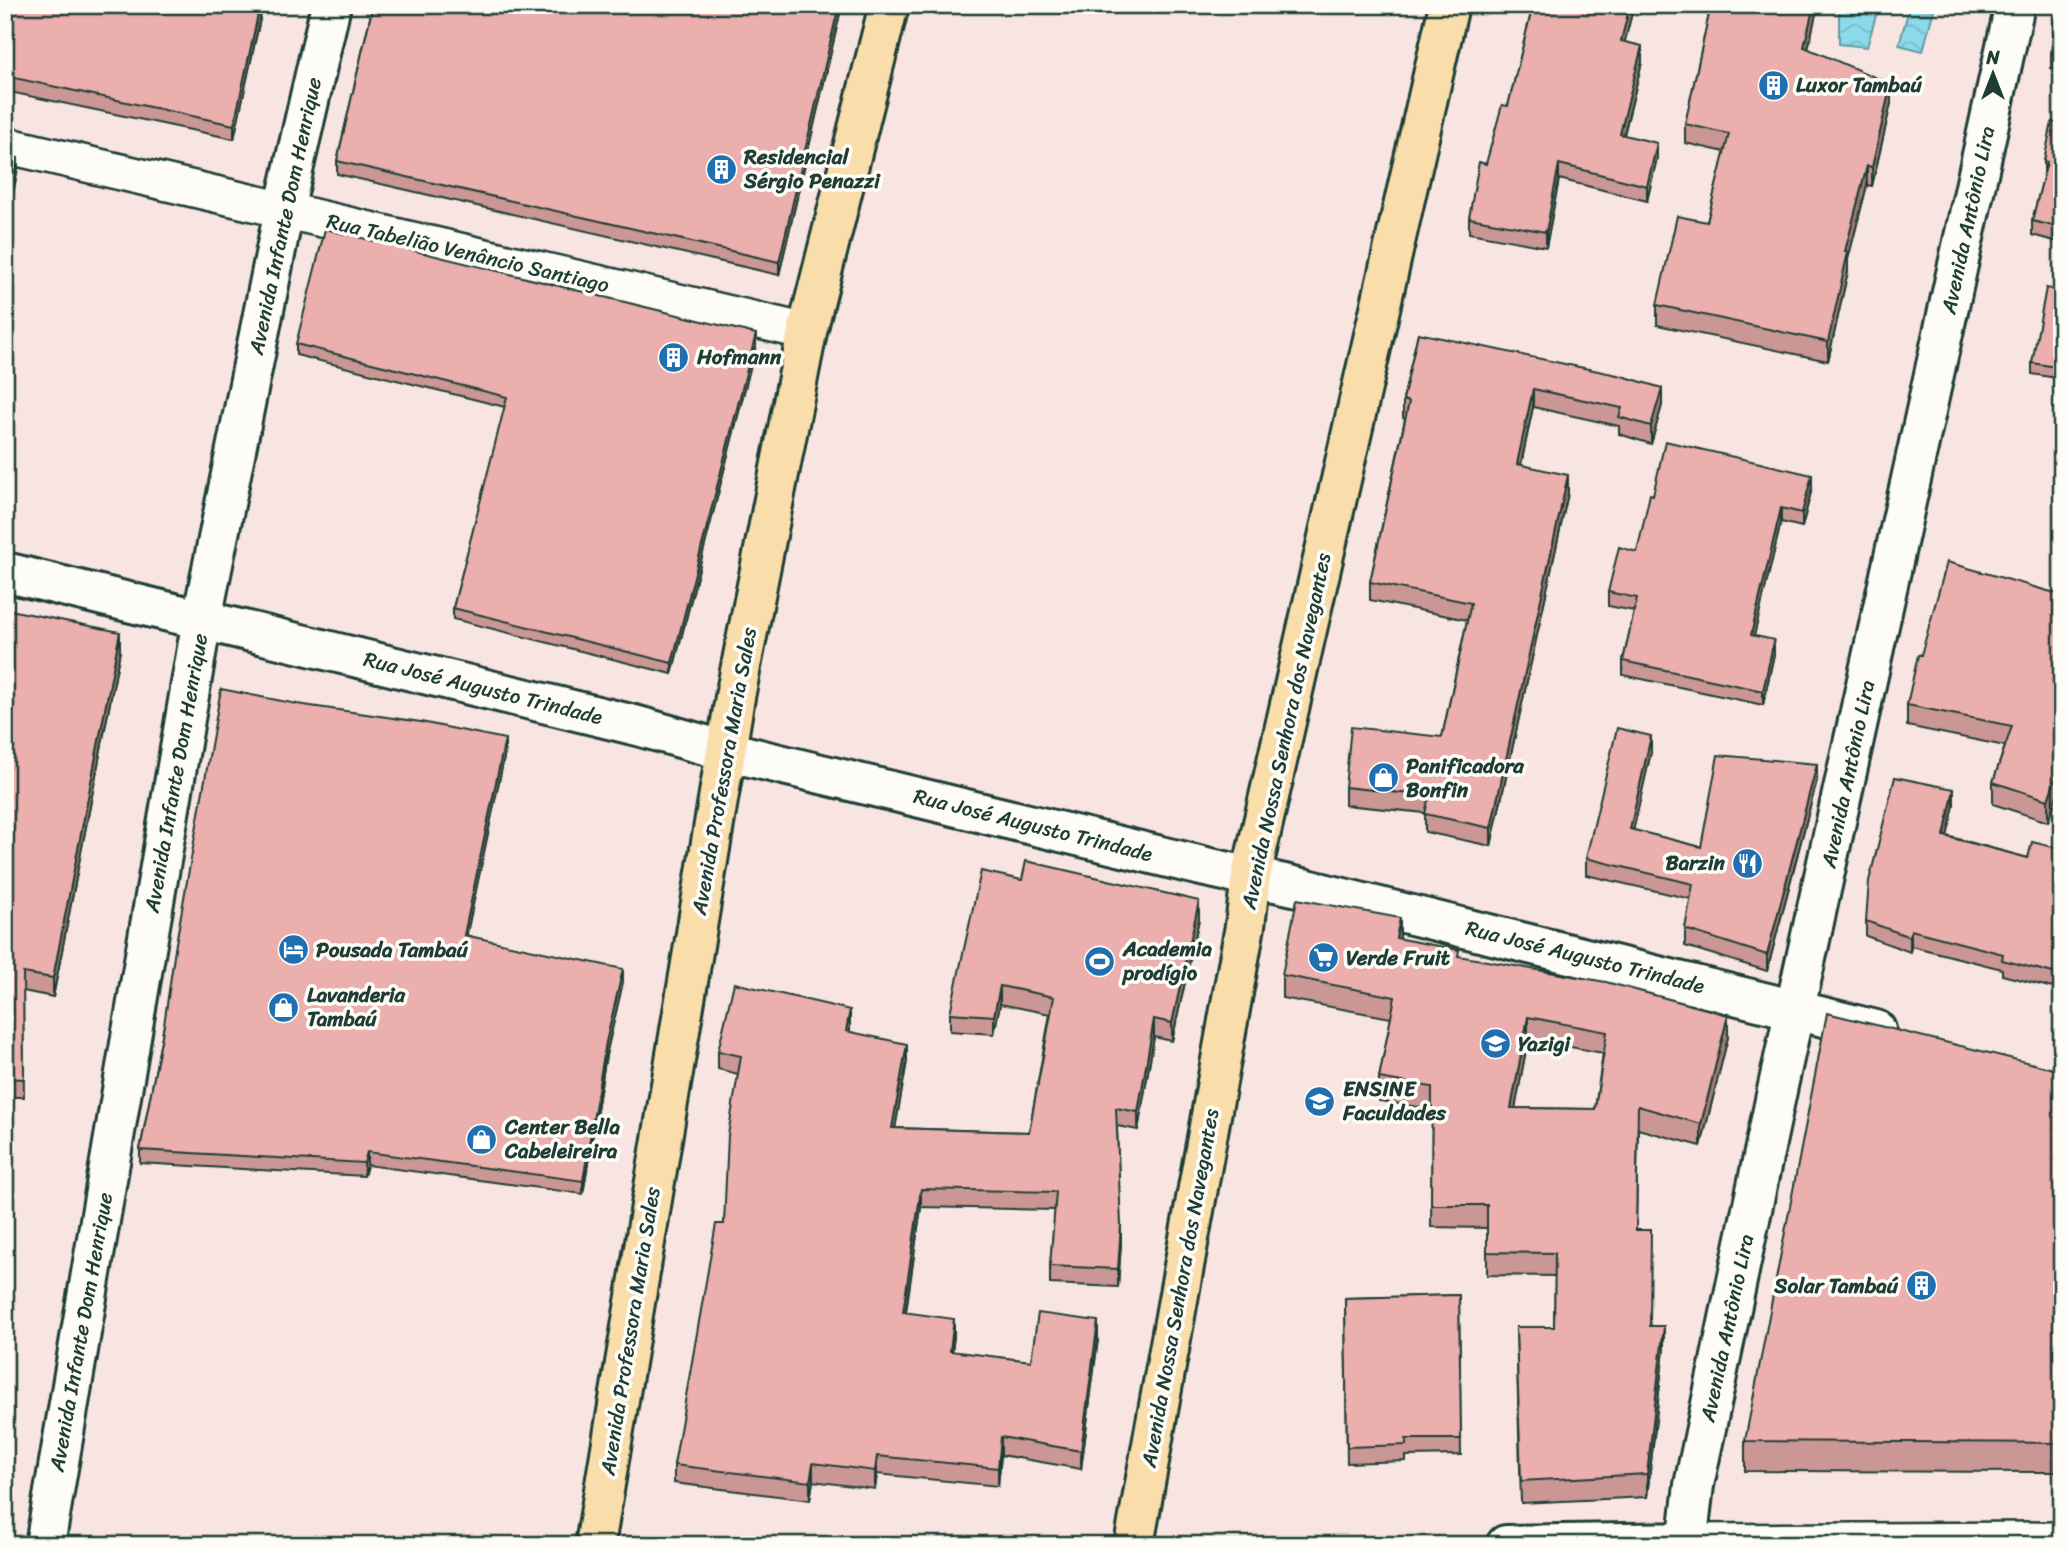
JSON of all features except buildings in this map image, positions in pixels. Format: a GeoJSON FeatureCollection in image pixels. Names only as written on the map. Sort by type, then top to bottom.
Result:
{"type":"FeatureCollection","features":[{"type":"Feature","properties":{"kind":"main road","name":"Avenida Infante Dom Henrique"},"geometry":{"type":"LineString","coordinates":[[45,1545],[202,619],[284,210],[331,5]]}},
{"type":"Feature","properties":{"kind":"main road","name":"Avenida Professora Maria Sales"},"geometry":{"type":"LineString","coordinates":[[595,1545],[726,751],[807,332],[889,5]]}},
{"type":"Feature","properties":{"kind":"main road","name":"Avenida Nossa Senhora dos Navegantes"},"geometry":{"type":"LineString","coordinates":[[1134,1545],[1245,926],[1251,876],[1449,5]]}},
{"type":"Feature","properties":{"kind":"main road","name":"Avenida Antônio Lira"},"geometry":{"type":"LineString","coordinates":[[1688,1544],[1694,1485],[1778,1086],[2015,5]]}},
{"type":"Feature","properties":{"kind":"main road","name":"Rua José Augusto Trindade"},"geometry":{"type":"LineString","coordinates":[[5,572],[638,726],[726,751],[1251,876],[1908,1038]]}},
{"type":"Feature","properties":{"kind":"main road"},"geometry":{"type":"LineString","coordinates":[[1506,1545],[1688,1544]]}},
{"type":"Feature","properties":{"kind":"street","name":"Rua Tabelião Venâncio Santiago"},"geometry":{"type":"LineString","coordinates":[[5,145],[807,332]]}},
{"type":"Feature","properties":{"kind":"street"},"geometry":{"type":"LineString","coordinates":[[1688,1544],[2062,1540]]}},
{"type":"Feature","properties":{"kind":"water"},"geometry":{"type":"Polygon","coordinates":[[[1839,5],[1879,5],[1867,47],[1839,44],[1839,5]]]}},
{"type":"Feature","properties":{"kind":"water"},"geometry":{"type":"Polygon","coordinates":[[[1910,5],[1935,5],[1923,51],[1899,45],[1910,5]]]}},
{"type":"Feature","properties":{"kind":"place","name":"Luxor Tambaú"},"geometry":{"type":"Point","coordinates":[1773,85]}},
{"type":"Feature","properties":{"kind":"place","name":"Residencial Sérgio Penazzi"},"geometry":{"type":"Point","coordinates":[721,169]}},
{"type":"Feature","properties":{"kind":"place","name":"Hofmann"},"geometry":{"type":"Point","coordinates":[674,357]}},
{"type":"Feature","properties":{"kind":"place","name":"Panificadora Bonfin"},"geometry":{"type":"Point","coordinates":[1383,778]}},
{"type":"Feature","properties":{"kind":"place","name":"Barzin"},"geometry":{"type":"Point","coordinates":[1748,863]}},
{"type":"Feature","properties":{"kind":"place","name":"Pousada Tambaú"},"geometry":{"type":"Point","coordinates":[293,950]}},
{"type":"Feature","properties":{"kind":"place","name":"Verde Fruit"},"geometry":{"type":"Point","coordinates":[1323,958]}},
{"type":"Feature","properties":{"kind":"place","name":"Academia prodígio"},"geometry":{"type":"Point","coordinates":[1100,961]}},
{"type":"Feature","properties":{"kind":"place","name":"Lavanderia Tambaú"},"geometry":{"type":"Point","coordinates":[284,1007]}},
{"type":"Feature","properties":{"kind":"place","name":"Yazigi"},"geometry":{"type":"Point","coordinates":[1495,1044]}},
{"type":"Feature","properties":{"kind":"place","name":"ENSINE Faculdades"},"geometry":{"type":"Point","coordinates":[1320,1101]}},
{"type":"Feature","properties":{"kind":"place","name":"Center Bella Cabeleireira"},"geometry":{"type":"Point","coordinates":[482,1139]}},
{"type":"Feature","properties":{"kind":"place","name":"Solar Tambaú"},"geometry":{"type":"Point","coordinates":[1921,1286]}}]}
